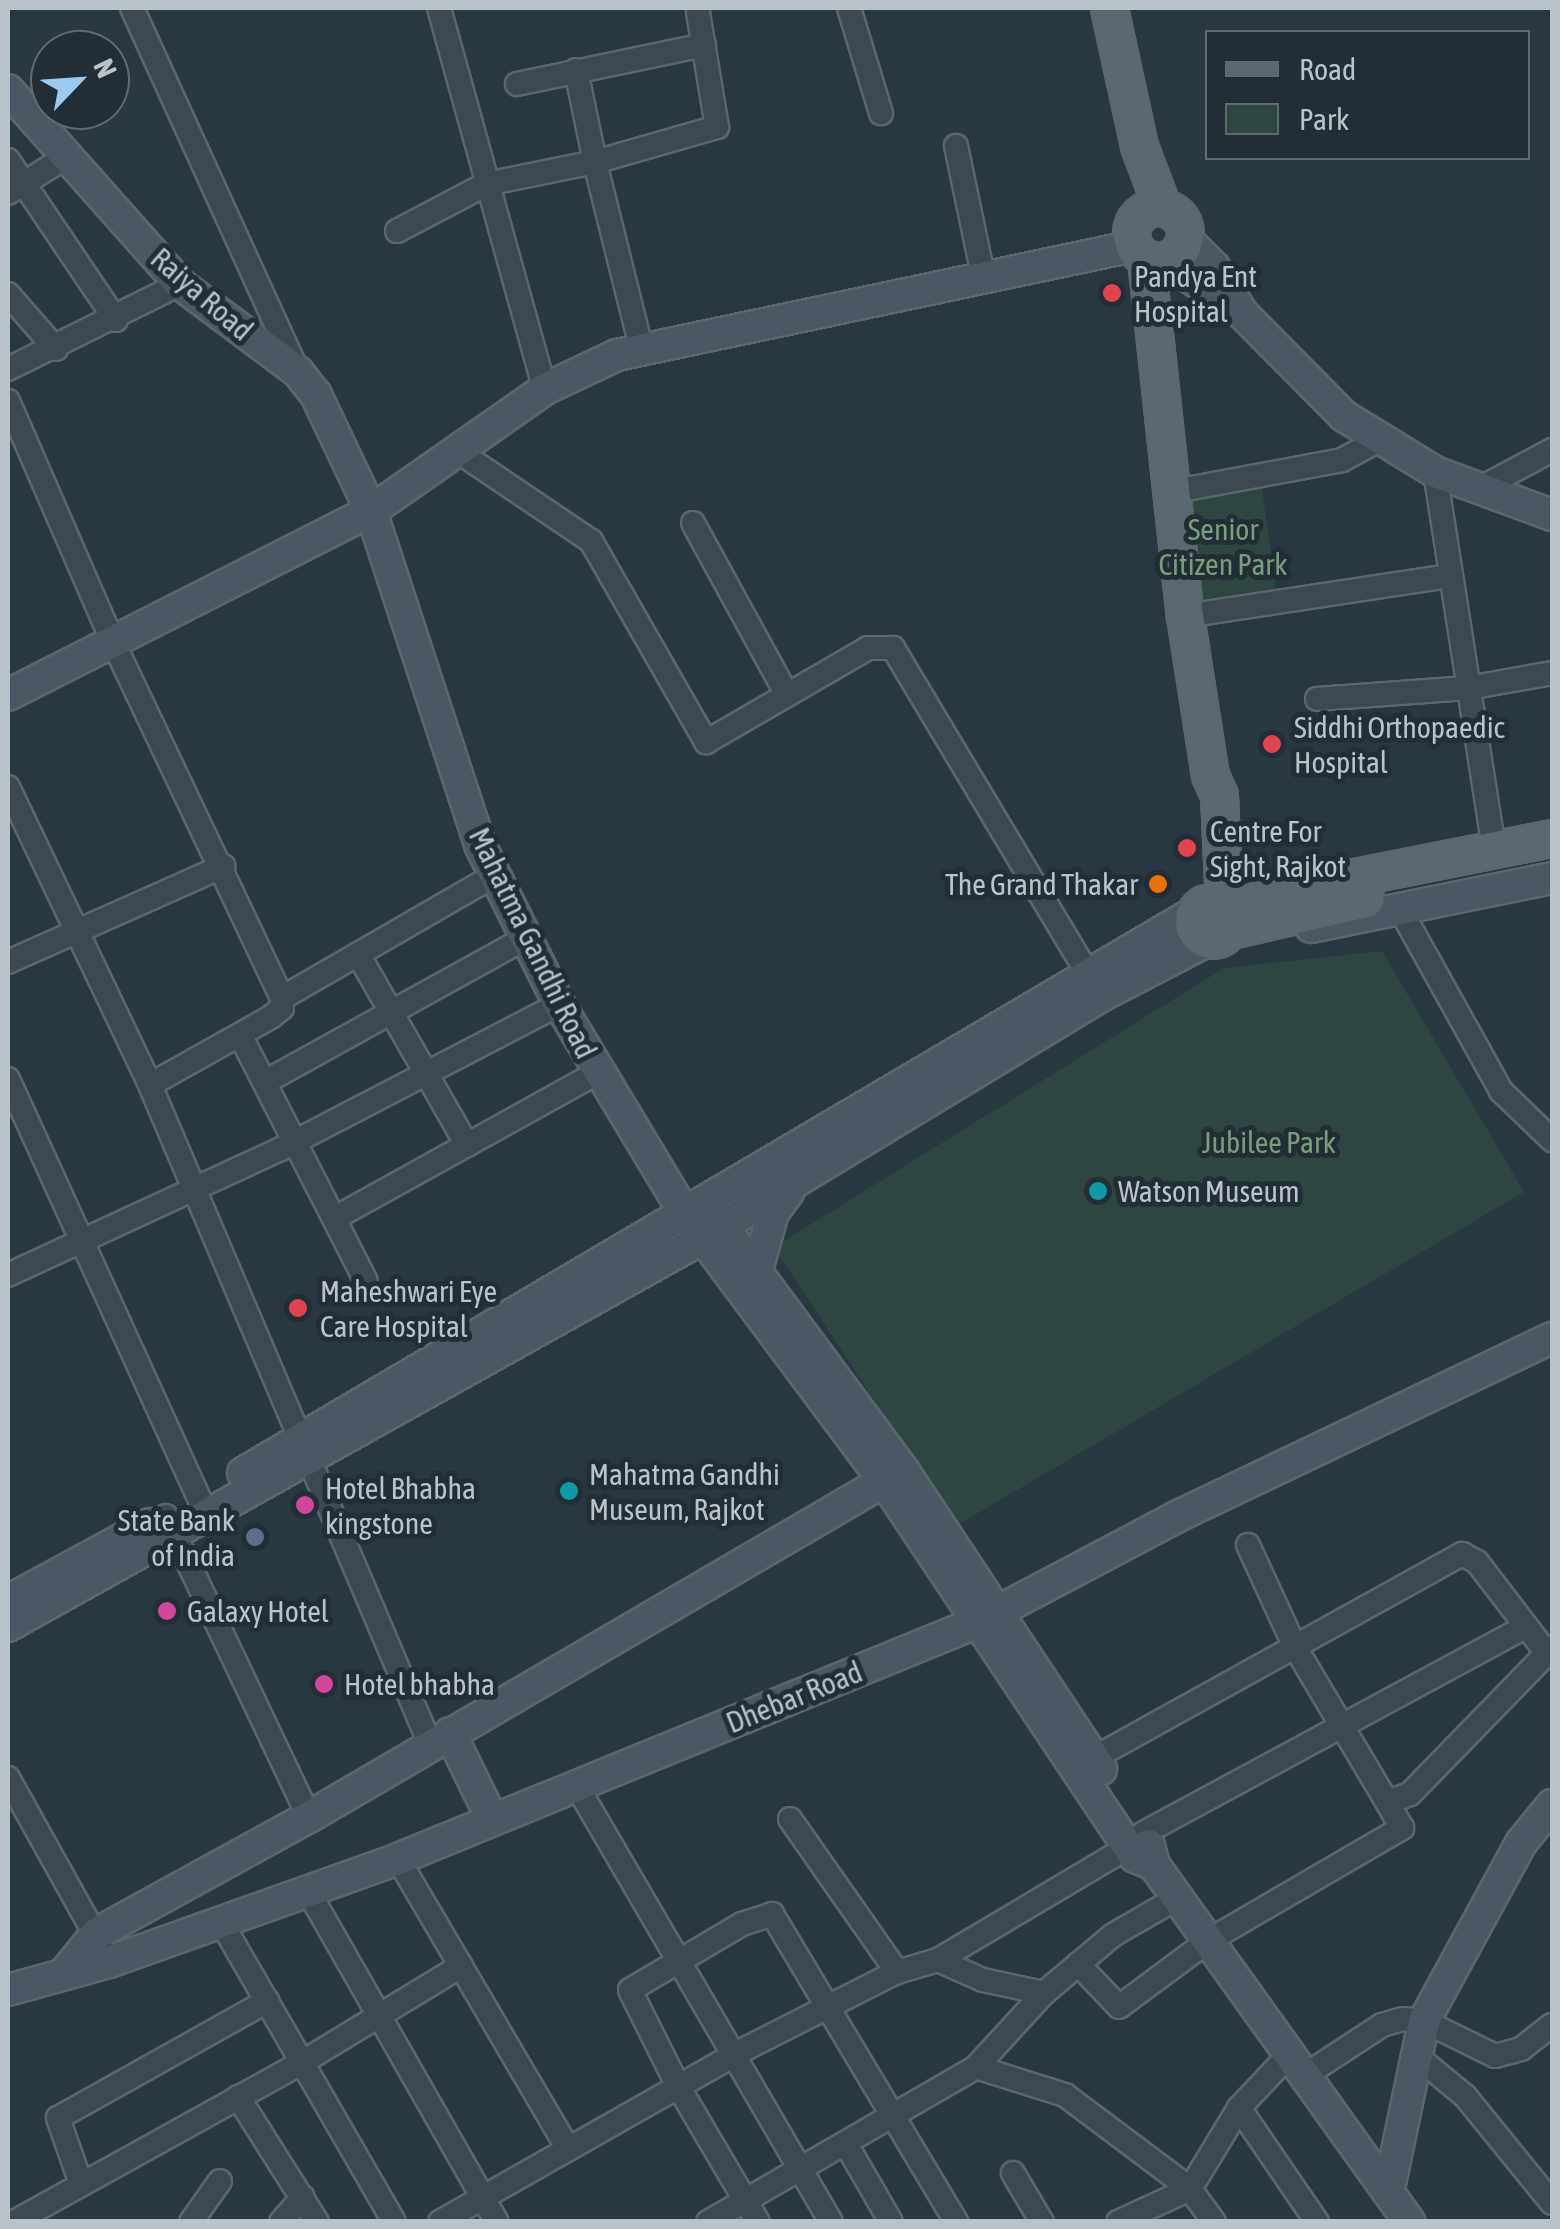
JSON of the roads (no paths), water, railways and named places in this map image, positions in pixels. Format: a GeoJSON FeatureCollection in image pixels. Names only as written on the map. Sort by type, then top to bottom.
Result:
{"type":"FeatureCollection","features":[{"type":"Feature","properties":{"kind":"main road"},"geometry":{"type":"LineString","coordinates":[[1108,8],[1140,146],[1155,237],[1170,492],[1210,775],[1219,796],[1227,916],[1552,838]]}},
{"type":"Feature","properties":{"kind":"main road"},"geometry":{"type":"LineString","coordinates":[[1298,901],[1552,862]]}},
{"type":"Feature","properties":{"kind":"street"},"geometry":{"type":"LineString","coordinates":[[132,8],[298,372]]}},
{"type":"Feature","properties":{"kind":"street"},"geometry":{"type":"LineString","coordinates":[[439,8],[545,390]]}},
{"type":"Feature","properties":{"kind":"street"},"geometry":{"type":"LineString","coordinates":[[848,8],[881,113]]}},
{"type":"Feature","properties":{"kind":"street"},"geometry":{"type":"LineString","coordinates":[[397,231],[486,184],[595,162],[717,127],[704,45],[703,9]]}},
{"type":"Feature","properties":{"kind":"street"},"geometry":{"type":"LineString","coordinates":[[517,84],[704,45]]}},
{"type":"Feature","properties":{"kind":"street"},"geometry":{"type":"LineString","coordinates":[[576,70],[641,347]]}},
{"type":"Feature","properties":{"kind":"street","name":"Raiya Road"},"geometry":{"type":"LineString","coordinates":[[8,90],[180,284],[298,372],[329,417],[371,511]]}},
{"type":"Feature","properties":{"kind":"street"},"geometry":{"type":"LineString","coordinates":[[956,146],[984,280]]}},
{"type":"Feature","properties":{"kind":"street"},"geometry":{"type":"LineString","coordinates":[[17,188],[66,157]]}},
{"type":"Feature","properties":{"kind":"street"},"geometry":{"type":"LineString","coordinates":[[8,160],[17,188],[116,320]]}},
{"type":"Feature","properties":{"kind":"street"},"geometry":{"type":"LineString","coordinates":[[8,694],[371,511],[545,390],[641,347],[984,280],[1155,237],[1214,267],[1242,312],[1306,382],[1379,440],[1435,472],[1552,515]]}},
{"type":"Feature","properties":{"kind":"street"},"geometry":{"type":"LineString","coordinates":[[8,369],[116,320],[180,284]]}},
{"type":"Feature","properties":{"kind":"street"},"geometry":{"type":"LineString","coordinates":[[8,294],[56,349]]}},
{"type":"Feature","properties":{"kind":"street"},"geometry":{"type":"LineString","coordinates":[[8,401],[112,640],[224,866],[282,998],[282,1008],[150,1085]]}},
{"type":"Feature","properties":{"kind":"street"},"geometry":{"type":"LineString","coordinates":[[1170,492],[1342,460],[1379,440]]}},
{"type":"Feature","properties":{"kind":"street"},"geometry":{"type":"LineString","coordinates":[[1479,489],[1552,450]]}},
{"type":"Feature","properties":{"kind":"street"},"geometry":{"type":"LineString","coordinates":[[459,452],[591,541],[706,742],[868,648],[893,648],[1094,985]]}},
{"type":"Feature","properties":{"kind":"street"},"geometry":{"type":"LineString","coordinates":[[1435,472],[1492,837]]}},
{"type":"Feature","properties":{"kind":"street","name":"Mahatma Gandhi Road"},"geometry":{"type":"LineString","coordinates":[[371,511],[495,875],[559,1004],[598,1072],[699,1215]]}},
{"type":"Feature","properties":{"kind":"street"},"geometry":{"type":"LineString","coordinates":[[692,523],[787,695]]}},
{"type":"Feature","properties":{"kind":"street"},"geometry":{"type":"LineString","coordinates":[[1185,616],[1449,576]]}},
{"type":"Feature","properties":{"kind":"street"},"geometry":{"type":"LineString","coordinates":[[1317,699],[1468,688],[1552,673]]}},
{"type":"Feature","properties":{"kind":"street"},"geometry":{"type":"LineString","coordinates":[[8,787],[82,932],[150,1085],[303,1452],[440,1739],[492,1819]]}},
{"type":"Feature","properties":{"kind":"street"},"geometry":{"type":"LineString","coordinates":[[8,1626],[171,1525],[303,1452],[699,1215],[1094,985],[1227,916],[1275,883],[1552,825]]}},
{"type":"Feature","properties":{"kind":"street"},"geometry":{"type":"LineString","coordinates":[[8,962],[224,866]]}},
{"type":"Feature","properties":{"kind":"street"},"geometry":{"type":"LineString","coordinates":[[282,998],[495,875]]}},
{"type":"Feature","properties":{"kind":"street"},"geometry":{"type":"LineString","coordinates":[[1227,916],[1286,932],[1552,878]]}},
{"type":"Feature","properties":{"kind":"street"},"geometry":{"type":"LineString","coordinates":[[1402,911],[1502,1091],[1552,1140]]}},
{"type":"Feature","properties":{"kind":"street"},"geometry":{"type":"LineString","coordinates":[[265,1082],[526,938]]}},
{"type":"Feature","properties":{"kind":"street"},"geometry":{"type":"LineString","coordinates":[[358,954],[467,1145]]}},
{"type":"Feature","properties":{"kind":"street"},"geometry":{"type":"LineString","coordinates":[[699,1215],[794,1184],[1094,985]]}},
{"type":"Feature","properties":{"kind":"street"},"geometry":{"type":"LineString","coordinates":[[8,1275],[297,1142],[559,1004]]}},
{"type":"Feature","properties":{"kind":"street"},"geometry":{"type":"LineString","coordinates":[[240,1035],[366,1281]]}},
{"type":"Feature","properties":{"kind":"street"},"geometry":{"type":"LineString","coordinates":[[334,1218],[598,1072]]}},
{"type":"Feature","properties":{"kind":"street"},"geometry":{"type":"LineString","coordinates":[[8,1079],[203,1506]]}},
{"type":"Feature","properties":{"kind":"street"},"geometry":{"type":"LineString","coordinates":[[757,1270],[774,1213],[794,1184]]}},
{"type":"Feature","properties":{"kind":"street"},"geometry":{"type":"LineString","coordinates":[[699,1215],[757,1270],[1135,1840],[1410,2222]]}},
{"type":"Feature","properties":{"kind":"street"},"geometry":{"type":"LineString","coordinates":[[699,1215],[894,1476]]}},
{"type":"Feature","properties":{"kind":"street","name":"Dhebar Road"},"geometry":{"type":"LineString","coordinates":[[982,1608],[1552,1316]]}},
{"type":"Feature","properties":{"kind":"street","name":"Dhebar Road"},"geometry":{"type":"LineString","coordinates":[[8,1990],[67,1970],[109,1962],[398,1859],[982,1608],[1552,1338]]}},
{"type":"Feature","properties":{"kind":"street"},"geometry":{"type":"LineString","coordinates":[[67,1970],[96,1934],[310,1818],[894,1476]]}},
{"type":"Feature","properties":{"kind":"street"},"geometry":{"type":"LineString","coordinates":[[8,1601],[171,1525]]}},
{"type":"Feature","properties":{"kind":"street"},"geometry":{"type":"LineString","coordinates":[[171,1525],[310,1818]]}},
{"type":"Feature","properties":{"kind":"street"},"geometry":{"type":"LineString","coordinates":[[1078,1964],[1119,2007],[1208,1941],[1402,1828],[1294,1647],[1248,1546]]}},
{"type":"Feature","properties":{"kind":"street"},"geometry":{"type":"LineString","coordinates":[[1094,1758],[1462,1554],[1477,1562],[1523,1628],[1549,1650],[1410,1794],[1387,1802]]}},
{"type":"Feature","properties":{"kind":"street"},"geometry":{"type":"LineString","coordinates":[[982,1608],[1094,1758],[1135,1840]]}},
{"type":"Feature","properties":{"kind":"street"},"geometry":{"type":"LineString","coordinates":[[440,2222],[737,2053],[898,1972],[938,1960],[1135,1840],[1523,1628]]}},
{"type":"Feature","properties":{"kind":"street"},"geometry":{"type":"LineString","coordinates":[[8,1778],[109,1962]]}},
{"type":"Feature","properties":{"kind":"street"},"geometry":{"type":"LineString","coordinates":[[575,1782],[737,2053],[831,2222]]}},
{"type":"Feature","properties":{"kind":"street"},"geometry":{"type":"LineString","coordinates":[[1389,2189],[1414,2054],[1424,2021],[1521,1843],[1552,1804]]}},
{"type":"Feature","properties":{"kind":"street"},"geometry":{"type":"LineString","coordinates":[[790,1819],[898,1972]]}},
{"type":"Feature","properties":{"kind":"street"},"geometry":{"type":"LineString","coordinates":[[398,1859],[568,2149]]}},
{"type":"Feature","properties":{"kind":"street"},"geometry":{"type":"LineString","coordinates":[[308,1891],[497,2222]]}},
{"type":"Feature","properties":{"kind":"street"},"geometry":{"type":"LineString","coordinates":[[708,2222],[976,2067],[1044,1992],[1078,1964],[1177,1898]]}},
{"type":"Feature","properties":{"kind":"street"},"geometry":{"type":"LineString","coordinates":[[758,2222],[678,2086],[630,1990],[742,1924],[772,1914],[956,2222]]}},
{"type":"Feature","properties":{"kind":"street"},"geometry":{"type":"LineString","coordinates":[[222,1922],[394,2222]]}},
{"type":"Feature","properties":{"kind":"street"},"geometry":{"type":"LineString","coordinates":[[938,1960],[983,1980],[1044,1992]]}},
{"type":"Feature","properties":{"kind":"street"},"geometry":{"type":"LineString","coordinates":[[14,2222],[303,2062],[461,1966]]}},
{"type":"Feature","properties":{"kind":"street"},"geometry":{"type":"LineString","coordinates":[[82,2184],[58,2118],[267,2001]]}},
{"type":"Feature","properties":{"kind":"street"},"geometry":{"type":"LineString","coordinates":[[1118,2222],[1190,2189],[1239,2108],[1298,2064],[1382,2025],[1424,2021],[1495,2056],[1521,2049],[1552,2025]]}},
{"type":"Feature","properties":{"kind":"street"},"geometry":{"type":"LineString","coordinates":[[1414,2054],[1466,2096],[1552,2203]]}},
{"type":"Feature","properties":{"kind":"street"},"geometry":{"type":"LineString","coordinates":[[976,2067],[1065,2095],[1190,2189],[1214,2222]]}},
{"type":"Feature","properties":{"kind":"street"},"geometry":{"type":"LineString","coordinates":[[238,2097],[318,2222]]}},
{"type":"Feature","properties":{"kind":"street"},"geometry":{"type":"LineString","coordinates":[[1239,2108],[1317,2222]]}},
{"type":"Feature","properties":{"kind":"street"},"geometry":{"type":"LineString","coordinates":[[846,2144],[891,2222]]}},
{"type":"Feature","properties":{"kind":"street"},"geometry":{"type":"LineString","coordinates":[[1014,2173],[1042,2222]]}},
{"type":"Feature","properties":{"kind":"street"},"geometry":{"type":"LineString","coordinates":[[191,2222],[220,2181]]}},
{"type":"Feature","properties":{"kind":"street"},"geometry":{"type":"LineString","coordinates":[[281,2222],[303,2197]]}},
{"type":"Feature","properties":{"kind":"place","name":"Pandya Ent Hospital"},"geometry":{"type":"Point","coordinates":[1112,293]}},
{"type":"Feature","properties":{"kind":"place","name":"Siddhi Orthopaedic Hospital"},"geometry":{"type":"Point","coordinates":[1272,744]}},
{"type":"Feature","properties":{"kind":"place","name":"Centre For Sight, Rajkot"},"geometry":{"type":"Point","coordinates":[1187,848]}},
{"type":"Feature","properties":{"kind":"place","name":"The Grand Thakar"},"geometry":{"type":"Point","coordinates":[1158,884]}},
{"type":"Feature","properties":{"kind":"place","name":"Watson Museum"},"geometry":{"type":"Point","coordinates":[1098,1191]}},
{"type":"Feature","properties":{"kind":"place","name":"Maheshwari Eye Care Hospital"},"geometry":{"type":"Point","coordinates":[298,1308]}},
{"type":"Feature","properties":{"kind":"place","name":"Mahatma Gandhi Museum, Rajkot"},"geometry":{"type":"Point","coordinates":[569,1491]}},
{"type":"Feature","properties":{"kind":"place","name":"Hotel Bhabha kingstone"},"geometry":{"type":"Point","coordinates":[305,1505]}},
{"type":"Feature","properties":{"kind":"place","name":"State Bank of India"},"geometry":{"type":"Point","coordinates":[255,1537]}},
{"type":"Feature","properties":{"kind":"place","name":"Galaxy Hotel"},"geometry":{"type":"Point","coordinates":[167,1611]}},
{"type":"Feature","properties":{"kind":"place","name":"Hotel bhabha"},"geometry":{"type":"Point","coordinates":[324,1684]}},
{"type":"Feature","properties":{"kind":"park label","name":"Senior Citizen Park"},"geometry":{"type":"Point","coordinates":[1223,546]}},
{"type":"Feature","properties":{"kind":"park label","name":"Jubilee Park"},"geometry":{"type":"Point","coordinates":[1269,1142]}}]}
